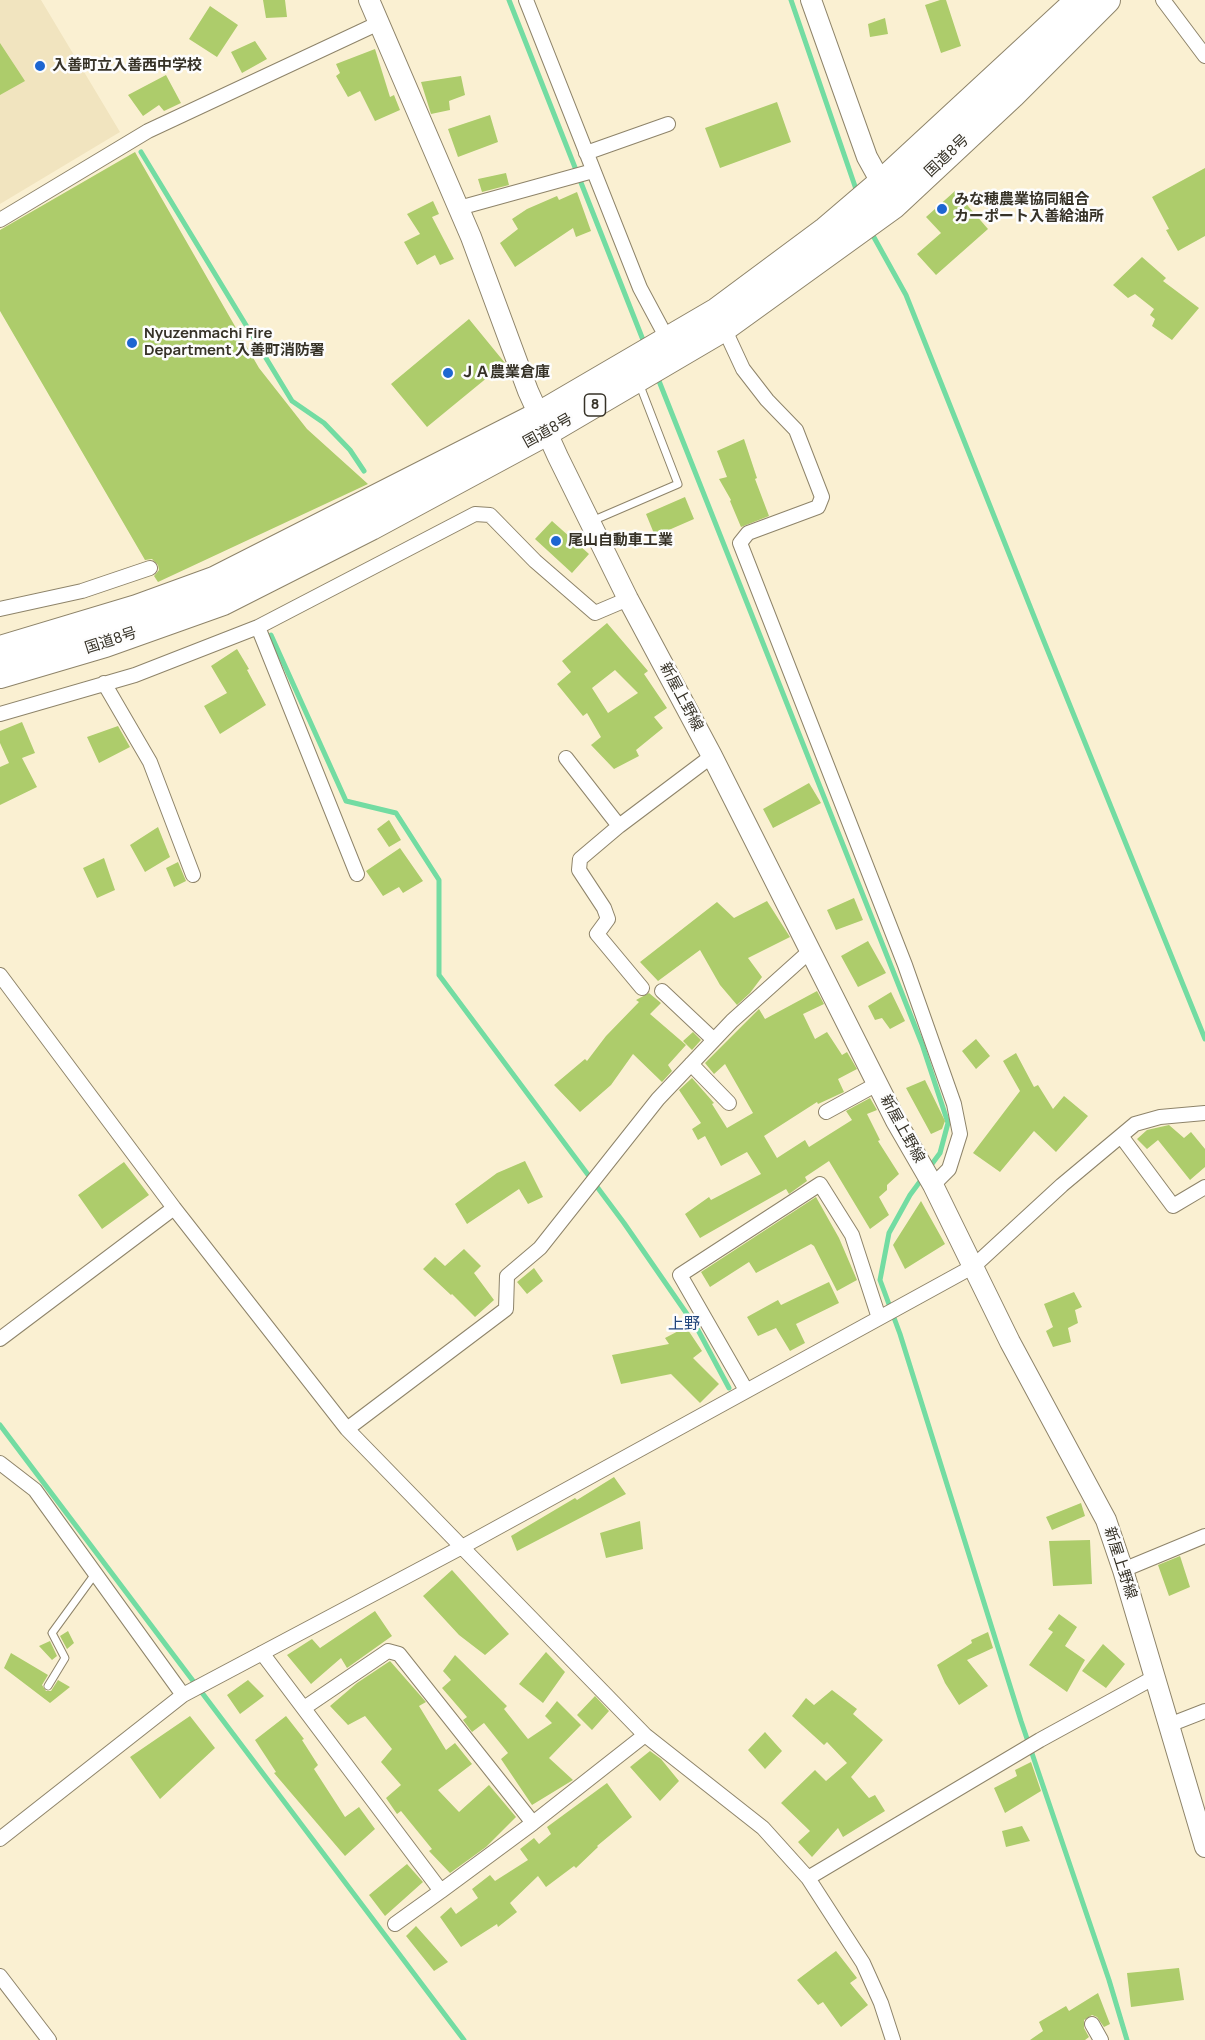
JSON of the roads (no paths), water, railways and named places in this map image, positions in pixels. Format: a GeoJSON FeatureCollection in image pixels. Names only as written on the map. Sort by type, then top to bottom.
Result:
{"type":"FeatureCollection","features":[{"type":"Feature","properties":{"kind":"highway","name":"国道8号"},"geometry":{"type":"LineString","coordinates":[[0,650],[137,608],[214,580],[638,380],[717,311],[826,230],[881,183],[1079,0]]}},
{"type":"Feature","properties":{"kind":"highway","name":"国道8号"},"geometry":{"type":"LineString","coordinates":[[0,675],[105,644],[223,602],[371,527],[672,348],[724,328],[893,206],[1012,95],[1107,0]]}},
{"type":"Feature","properties":{"kind":"main road","name":"新屋上野線"},"geometry":{"type":"LineString","coordinates":[[369,0],[459,208],[528,391],[590,522],[712,756],[877,1084],[933,1185],[1010,1342],[1106,1520],[1205,1847]]}},
{"type":"Feature","properties":{"kind":"main road"},"geometry":{"type":"LineString","coordinates":[[811,0],[867,157],[893,206]]}},
{"type":"Feature","properties":{"kind":"street"},"geometry":{"type":"LineString","coordinates":[[526,0],[640,288],[672,348]]}},
{"type":"Feature","properties":{"kind":"street"},"geometry":{"type":"LineString","coordinates":[[1168,1],[1205,56]]}},
{"type":"Feature","properties":{"kind":"street"},"geometry":{"type":"LineString","coordinates":[[0,220],[148,131],[379,23]]}},
{"type":"Feature","properties":{"kind":"street"},"geometry":{"type":"LineString","coordinates":[[586,153],[668,124]]}},
{"type":"Feature","properties":{"kind":"street"},"geometry":{"type":"LineString","coordinates":[[459,208],[593,171]]}},
{"type":"Feature","properties":{"kind":"street"},"geometry":{"type":"LineString","coordinates":[[724,328],[743,369],[767,400],[796,430],[822,497],[818,507],[748,533],[740,543],[905,965],[954,1104],[960,1134],[949,1169],[933,1185]]}},
{"type":"Feature","properties":{"kind":"street"},"geometry":{"type":"LineString","coordinates":[[0,714],[135,675],[258,627],[475,514],[490,515],[535,561],[595,613],[628,598]]}},
{"type":"Feature","properties":{"kind":"street"},"geometry":{"type":"LineString","coordinates":[[0,609],[82,591],[150,568]]}},
{"type":"Feature","properties":{"kind":"street"},"geometry":{"type":"LineString","coordinates":[[258,627],[357,874]]}},
{"type":"Feature","properties":{"kind":"street"},"geometry":{"type":"LineString","coordinates":[[104,683],[150,762],[193,874]]}},
{"type":"Feature","properties":{"kind":"street"},"geometry":{"type":"LineString","coordinates":[[642,988],[597,934],[608,919],[604,908],[579,870],[580,859],[712,756]]}},
{"type":"Feature","properties":{"kind":"street"},"geometry":{"type":"LineString","coordinates":[[566,758],[620,826]]}},
{"type":"Feature","properties":{"kind":"street"},"geometry":{"type":"LineString","coordinates":[[347,1428],[506,1309],[507,1276],[540,1248],[658,1099],[714,1040],[810,951]]}},
{"type":"Feature","properties":{"kind":"street"},"geometry":{"type":"LineString","coordinates":[[0,975],[174,1208],[347,1428],[645,1735],[763,1828],[808,1878],[863,1963],[881,2002],[893,2040]]}},
{"type":"Feature","properties":{"kind":"street"},"geometry":{"type":"LineString","coordinates":[[662,991],[714,1040]]}},
{"type":"Feature","properties":{"kind":"street"},"geometry":{"type":"LineString","coordinates":[[691,1064],[729,1102]]}},
{"type":"Feature","properties":{"kind":"street"},"geometry":{"type":"LineString","coordinates":[[826,1112],[877,1084]]}},
{"type":"Feature","properties":{"kind":"street"},"geometry":{"type":"LineString","coordinates":[[0,1839],[183,1695],[462,1547],[974,1266],[1062,1185],[1135,1124],[1160,1117],[1205,1113]]}},
{"type":"Feature","properties":{"kind":"street"},"geometry":{"type":"LineString","coordinates":[[1121,1136],[1173,1206],[1205,1187]]}},
{"type":"Feature","properties":{"kind":"street"},"geometry":{"type":"LineString","coordinates":[[746,1390],[680,1275],[820,1184],[852,1235],[879,1318]]}},
{"type":"Feature","properties":{"kind":"street"},"geometry":{"type":"LineString","coordinates":[[0,1339],[174,1208]]}},
{"type":"Feature","properties":{"kind":"street"},"geometry":{"type":"LineString","coordinates":[[0,1463],[35,1490],[183,1695]]}},
{"type":"Feature","properties":{"kind":"street"},"geometry":{"type":"LineString","coordinates":[[1123,1570],[1205,1536]]}},
{"type":"Feature","properties":{"kind":"street"},"geometry":{"type":"LineString","coordinates":[[304,1708],[388,1651],[399,1654],[533,1823]]}},
{"type":"Feature","properties":{"kind":"street"},"geometry":{"type":"LineString","coordinates":[[262,1653],[441,1891]]}},
{"type":"Feature","properties":{"kind":"street"},"geometry":{"type":"LineString","coordinates":[[808,1878],[1040,1740],[1155,1677]]}},
{"type":"Feature","properties":{"kind":"street"},"geometry":{"type":"LineString","coordinates":[[1169,1725],[1205,1711]]}},
{"type":"Feature","properties":{"kind":"street"},"geometry":{"type":"LineString","coordinates":[[395,1924],[533,1823],[645,1735]]}},
{"type":"Feature","properties":{"kind":"street"},"geometry":{"type":"LineString","coordinates":[[0,1976],[49,2040]]}},
{"type":"Feature","properties":{"kind":"street"},"geometry":{"type":"LineString","coordinates":[[1092,2024],[1101,2040]]}},
{"type":"Feature","properties":{"kind":"lane"},"geometry":{"type":"LineString","coordinates":[[590,522],[678,484],[638,380]]}},
{"type":"Feature","properties":{"kind":"lane"},"geometry":{"type":"LineString","coordinates":[[48,1686],[65,1658],[52,1633],[95,1574]]}},
{"type":"Feature","properties":{"kind":"waterway"},"geometry":{"type":"LineString","coordinates":[[509,0],[645,345]]}},
{"type":"Feature","properties":{"kind":"waterway"},"geometry":{"type":"LineString","coordinates":[[791,0],[858,195]]}},
{"type":"Feature","properties":{"kind":"waterway"},"geometry":{"type":"LineString","coordinates":[[141,152],[292,401],[324,423],[350,450],[364,471]]}},
{"type":"Feature","properties":{"kind":"waterway"},"geometry":{"type":"LineString","coordinates":[[871,232],[906,295],[1205,1039]]}},
{"type":"Feature","properties":{"kind":"waterway"},"geometry":{"type":"LineString","coordinates":[[657,376],[922,1044],[948,1123],[940,1153],[929,1168]]}},
{"type":"Feature","properties":{"kind":"waterway"},"geometry":{"type":"LineString","coordinates":[[271,635],[346,801],[396,813],[439,880],[439,975],[624,1223],[698,1330],[729,1388]]}},
{"type":"Feature","properties":{"kind":"waterway"},"geometry":{"type":"LineString","coordinates":[[924,1176],[910,1195],[889,1233],[880,1280],[900,1334],[1021,1721],[1109,1980],[1127,2040]]}},
{"type":"Feature","properties":{"kind":"waterway"},"geometry":{"type":"LineString","coordinates":[[0,1425],[464,2040]]}},
{"type":"Feature","properties":{"kind":"place","name":"入善町立入善西中学校"},"geometry":{"type":"Point","coordinates":[40,66]}},
{"type":"Feature","properties":{"kind":"place","name":"みな穂農業協同組合 カーポート入善給油所"},"geometry":{"type":"Point","coordinates":[942,209]}},
{"type":"Feature","properties":{"kind":"place","name":"Nyuzenmachi Fire Department 入善町消防署"},"geometry":{"type":"Point","coordinates":[132,343]}},
{"type":"Feature","properties":{"kind":"place","name":"ＪＡ農業倉庫"},"geometry":{"type":"Point","coordinates":[448,373]}},
{"type":"Feature","properties":{"kind":"place","name":"尾山自動車工業"},"geometry":{"type":"Point","coordinates":[556,541]}},
{"type":"Feature","properties":{"kind":"district","name":"上野"},"geometry":{"type":"Point","coordinates":[684,1325]}}]}
